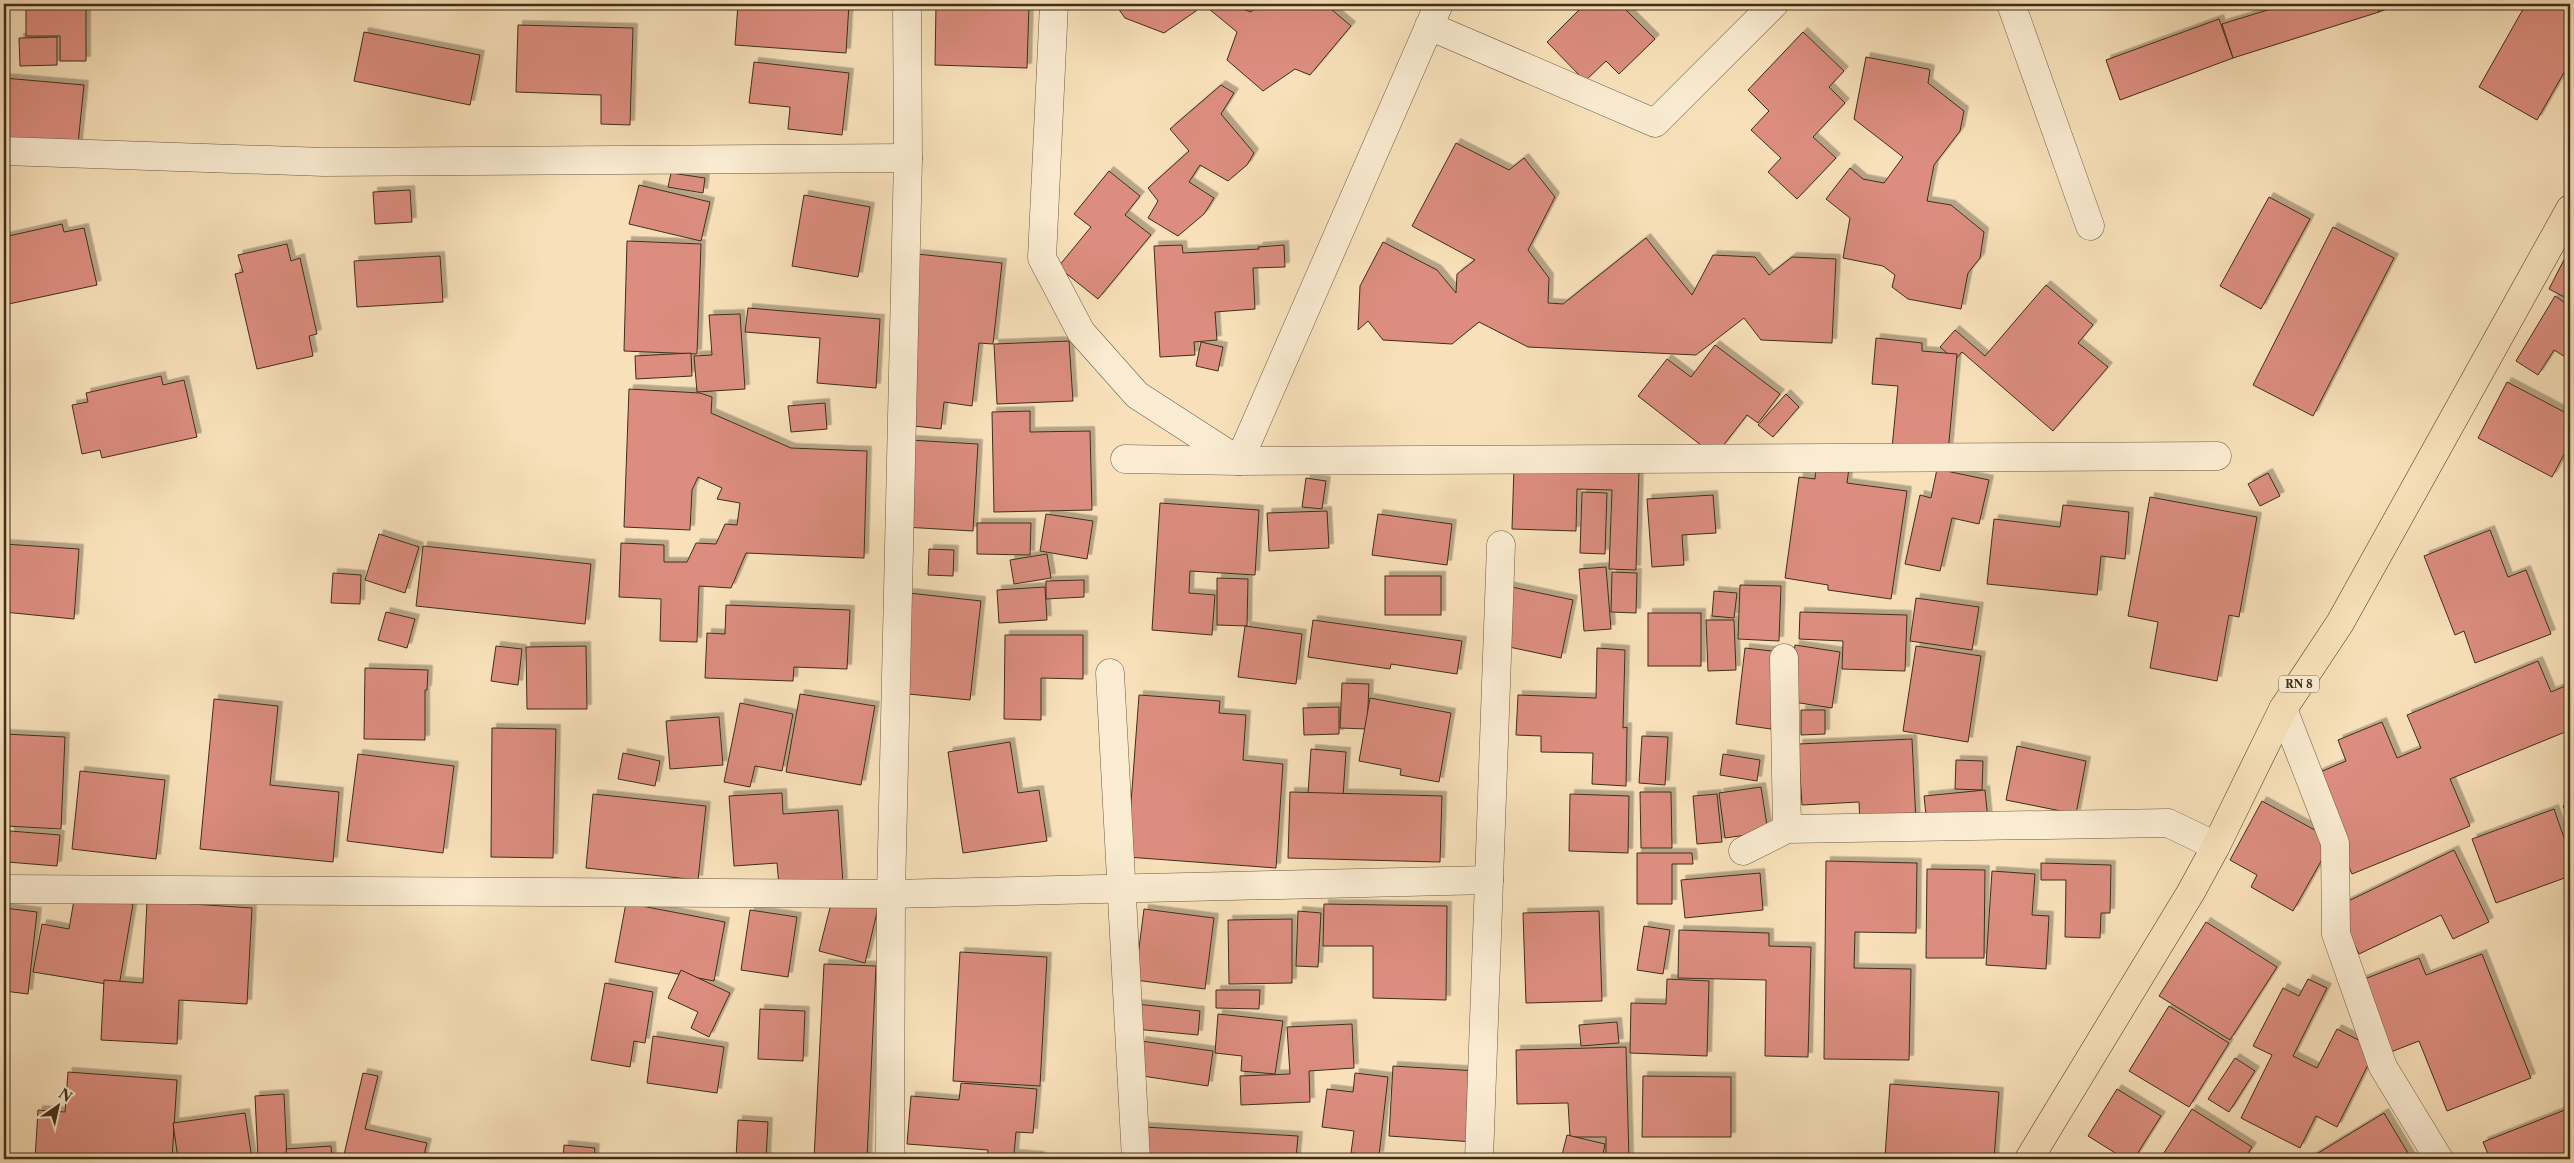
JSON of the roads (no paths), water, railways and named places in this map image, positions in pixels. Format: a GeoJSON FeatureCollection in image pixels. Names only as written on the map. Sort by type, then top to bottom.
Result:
{"type":"FeatureCollection","features":[{"type":"Feature","properties":{"kind":"main road","name":"RN 8"},"geometry":{"type":"LineString","coordinates":[[2029,1159],[2191,892],[2216,846],[2282,709],[2340,623],[2570,209]]}},
{"type":"Feature","properties":{"kind":"street"},"geometry":{"type":"LineString","coordinates":[[890,1159],[891,894],[908,158],[907,4]]}},
{"type":"Feature","properties":{"kind":"street"},"geometry":{"type":"LineString","coordinates":[[1054,4],[1042,258],[1082,332],[1138,395],[1239,460]]}},
{"type":"Feature","properties":{"kind":"street"},"geometry":{"type":"LineString","coordinates":[[1239,460],[1434,15],[1655,122],[1774,4]]}},
{"type":"Feature","properties":{"kind":"street"},"geometry":{"type":"LineString","coordinates":[[2011,4],[2090,226]]}},
{"type":"Feature","properties":{"kind":"street"},"geometry":{"type":"LineString","coordinates":[[4,152],[324,162],[908,158]]}},
{"type":"Feature","properties":{"kind":"street"},"geometry":{"type":"LineString","coordinates":[[1125,459],[2216,456]]}},
{"type":"Feature","properties":{"kind":"street"},"geometry":{"type":"LineString","coordinates":[[1479,1159],[1501,545]]}},
{"type":"Feature","properties":{"kind":"street"},"geometry":{"type":"LineString","coordinates":[[1784,658],[1787,829]]}},
{"type":"Feature","properties":{"kind":"street"},"geometry":{"type":"LineString","coordinates":[[1110,673],[1136,1159]]}},
{"type":"Feature","properties":{"kind":"street"},"geometry":{"type":"LineString","coordinates":[[2282,709],[2335,843],[2336,934],[2383,1067],[2439,1159]]}},
{"type":"Feature","properties":{"kind":"street"},"geometry":{"type":"LineString","coordinates":[[1743,851],[1787,829],[2168,822],[2216,846]]}},
{"type":"Feature","properties":{"kind":"street"},"geometry":{"type":"LineString","coordinates":[[4,889],[891,894],[1121,887],[1489,880]]}}]}
